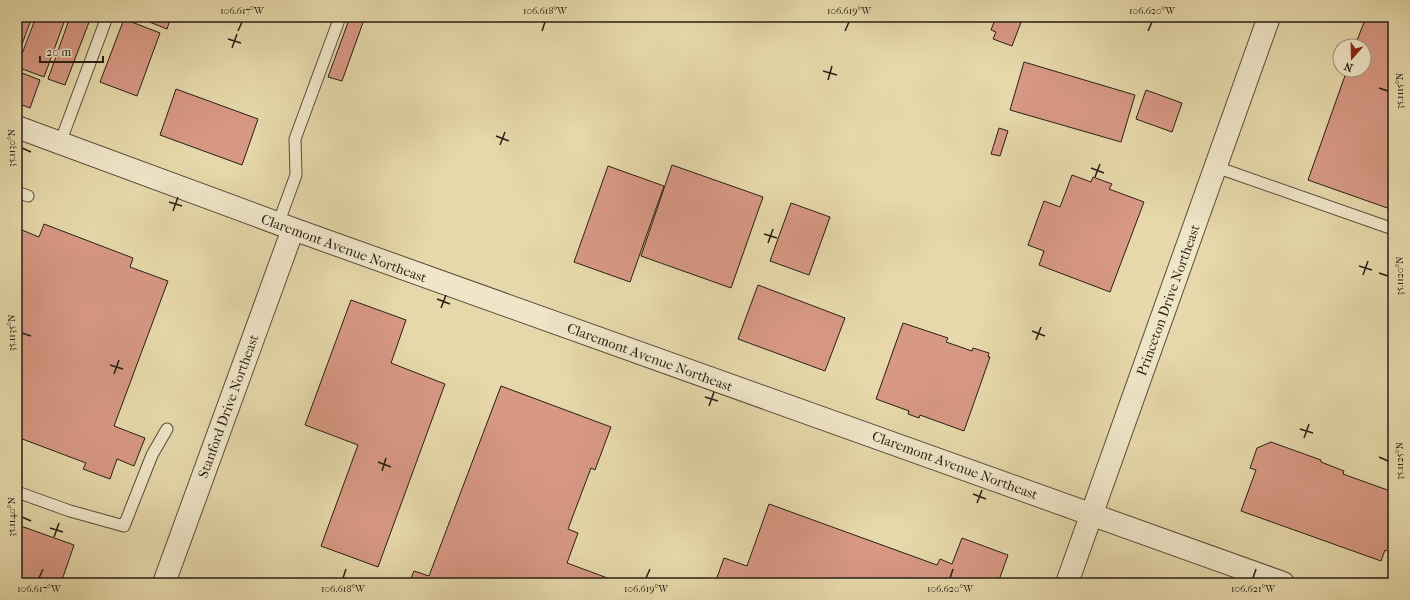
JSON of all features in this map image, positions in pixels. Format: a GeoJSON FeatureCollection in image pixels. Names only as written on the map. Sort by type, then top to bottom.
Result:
{"type":"FeatureCollection","features":[{"type":"Feature","properties":{"kind":"street","name":"Princeton Drive Northeast"},"geometry":{"type":"LineString","coordinates":[[1067,583],[1269,17]]}},
{"type":"Feature","properties":{"kind":"street","name":"Claremont Avenue Northeast"},"geometry":{"type":"LineString","coordinates":[[17,127],[285,227],[1283,583]]}},
{"type":"Feature","properties":{"kind":"street","name":"Stanford Drive Northeast"},"geometry":{"type":"LineString","coordinates":[[164,583],[285,227]]}},
{"type":"Feature","properties":{"kind":"lane"},"geometry":{"type":"LineString","coordinates":[[60,143],[107,17]]}},
{"type":"Feature","properties":{"kind":"lane"},"geometry":{"type":"LineString","coordinates":[[285,227],[296,175],[296,140],[340,17]]}},
{"type":"Feature","properties":{"kind":"lane"},"geometry":{"type":"LineString","coordinates":[[1216,167],[1393,229]]}},
{"type":"Feature","properties":{"kind":"lane"},"geometry":{"type":"LineString","coordinates":[[17,492],[70,511],[124,526],[152,455],[167,429]]}},
{"type":"Feature","properties":{"kind":"building"},"geometry":{"type":"Polygon","coordinates":[[[17,17],[32,17],[17,58],[17,17]]]}},
{"type":"Feature","properties":{"kind":"building"},"geometry":{"type":"Polygon","coordinates":[[[36,17],[66,17],[44,77],[17,67],[36,17]]]}},
{"type":"Feature","properties":{"kind":"building"},"geometry":{"type":"Polygon","coordinates":[[[70,17],[91,17],[65,85],[48,79],[70,17]]]}},
{"type":"Feature","properties":{"kind":"building"},"geometry":{"type":"Polygon","coordinates":[[[137,17],[171,17],[167,29],[137,17]]]}},
{"type":"Feature","properties":{"kind":"building"},"geometry":{"type":"Polygon","coordinates":[[[350,17],[365,17],[342,81],[328,77],[350,17]]]}},
{"type":"Feature","properties":{"kind":"building"},"geometry":{"type":"Polygon","coordinates":[[[996,17],[1023,17],[1012,46],[993,39],[996,32],[991,30],[996,17]]]}},
{"type":"Feature","properties":{"kind":"building"},"geometry":{"type":"Polygon","coordinates":[[[1366,17],[1393,17],[1393,210],[1308,180],[1344,78],[1372,78],[1372,38],[1358,38],[1366,17]]]}},
{"type":"Feature","properties":{"kind":"building"},"geometry":{"type":"Polygon","coordinates":[[[124,19],[160,33],[137,96],[100,82],[124,19]]]}},
{"type":"Feature","properties":{"kind":"building"},"geometry":{"type":"Polygon","coordinates":[[[1024,62],[1135,95],[1121,142],[1010,110],[1024,62]]]}},
{"type":"Feature","properties":{"kind":"building"},"geometry":{"type":"Polygon","coordinates":[[[22,73],[40,80],[30,108],[17,103],[17,87],[22,73]]]}},
{"type":"Feature","properties":{"kind":"building"},"geometry":{"type":"Polygon","coordinates":[[[176,89],[258,119],[242,165],[160,135],[176,89]]]}},
{"type":"Feature","properties":{"kind":"building"},"geometry":{"type":"Polygon","coordinates":[[[1146,90],[1182,103],[1172,132],[1136,119],[1146,90]]]}},
{"type":"Feature","properties":{"kind":"building"},"geometry":{"type":"Polygon","coordinates":[[[999,128],[1008,131],[1000,156],[991,154],[999,128]]]}},
{"type":"Feature","properties":{"kind":"building"},"geometry":{"type":"Polygon","coordinates":[[[672,165],[763,197],[731,288],[641,256],[672,165]]]}},
{"type":"Feature","properties":{"kind":"building"},"geometry":{"type":"Polygon","coordinates":[[[608,166],[664,186],[630,282],[574,262],[608,166]]]}},
{"type":"Feature","properties":{"kind":"building"},"geometry":{"type":"Polygon","coordinates":[[[1072,175],[1091,182],[1093,177],[1112,184],[1109,189],[1144,202],[1110,292],[1039,265],[1044,251],[1028,245],[1044,201],[1060,207],[1072,175]]]}},
{"type":"Feature","properties":{"kind":"building"},"geometry":{"type":"Polygon","coordinates":[[[791,203],[830,217],[809,275],[770,261],[791,203]]]}},
{"type":"Feature","properties":{"kind":"building"},"geometry":{"type":"Polygon","coordinates":[[[44,224],[133,258],[130,267],[168,281],[114,426],[145,438],[134,466],[117,459],[110,479],[83,469],[86,463],[17,437],[17,349],[22,335],[17,333],[17,228],[39,237],[44,224]]]}},
{"type":"Feature","properties":{"kind":"building"},"geometry":{"type":"Polygon","coordinates":[[[758,285],[845,318],[825,371],[738,339],[758,285]]]}},
{"type":"Feature","properties":{"kind":"building"},"geometry":{"type":"Polygon","coordinates":[[[351,300],[406,320],[391,363],[445,384],[378,567],[321,546],[358,445],[305,425],[351,300]]]}},
{"type":"Feature","properties":{"kind":"building"},"geometry":{"type":"Polygon","coordinates":[[[903,323],[948,338],[946,342],[972,351],[973,348],[989,353],[988,357],[990,357],[964,431],[920,415],[919,418],[908,414],[909,411],[876,399],[903,323]]]}},
{"type":"Feature","properties":{"kind":"building"},"geometry":{"type":"Polygon","coordinates":[[[501,386],[611,427],[595,470],[591,468],[568,529],[578,533],[567,563],[621,583],[409,583],[414,571],[429,576],[501,386]]]}},
{"type":"Feature","properties":{"kind":"building"},"geometry":{"type":"Polygon","coordinates":[[[1271,442],[1321,460],[1321,462],[1344,471],[1343,474],[1393,492],[1393,553],[1385,550],[1381,561],[1241,511],[1256,470],[1250,468],[1257,448],[1271,442]]]}},
{"type":"Feature","properties":{"kind":"building"},"geometry":{"type":"Polygon","coordinates":[[[769,504],[937,565],[940,559],[952,564],[962,538],[1008,555],[998,583],[715,583],[724,558],[747,566],[769,504]]]}},
{"type":"Feature","properties":{"kind":"building"},"geometry":{"type":"Polygon","coordinates":[[[18,525],[74,545],[61,583],[17,583],[18,525]]]}}]}
